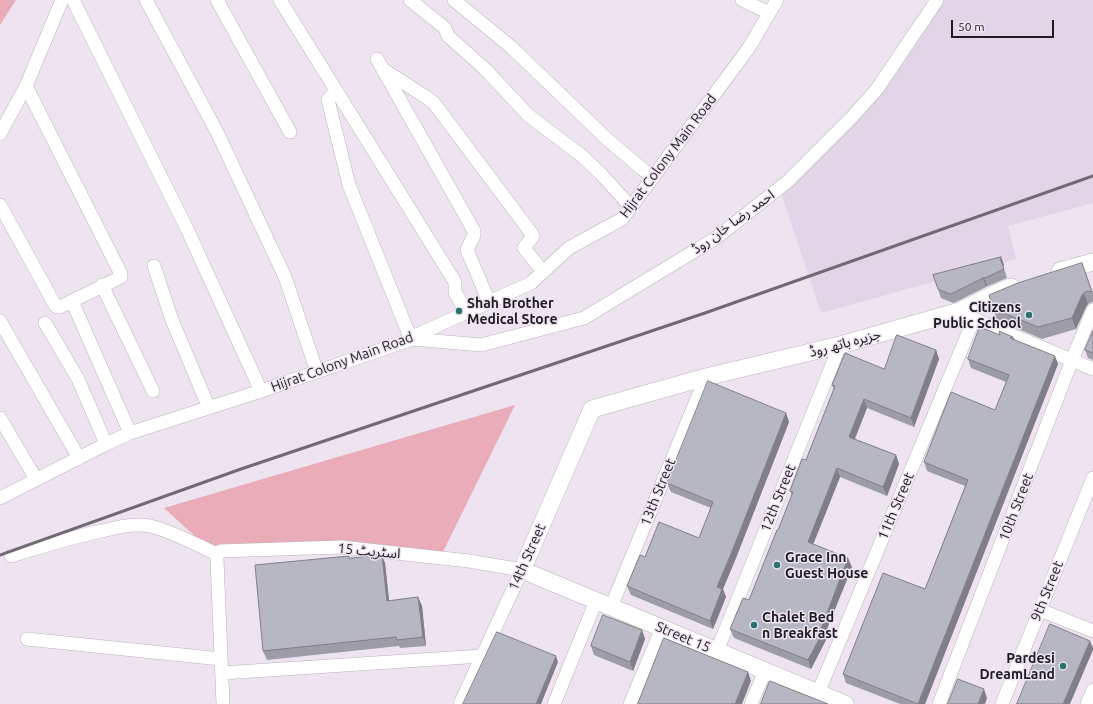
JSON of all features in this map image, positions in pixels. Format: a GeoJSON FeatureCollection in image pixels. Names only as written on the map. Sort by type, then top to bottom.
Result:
{"type":"FeatureCollection","features":[{"type":"Feature","properties":{"kind":"street"},"geometry":{"type":"LineString","coordinates":[[0,134],[26,86],[62,0]]}},
{"type":"Feature","properties":{"kind":"street"},"geometry":{"type":"LineString","coordinates":[[73,0],[188,231],[261,391]]}},
{"type":"Feature","properties":{"kind":"street"},"geometry":{"type":"LineString","coordinates":[[146,0],[217,132],[285,277],[317,372]]}},
{"type":"Feature","properties":{"kind":"street"},"geometry":{"type":"LineString","coordinates":[[217,0],[290,132]]}},
{"type":"Feature","properties":{"kind":"street"},"geometry":{"type":"LineString","coordinates":[[280,0],[455,282],[455,292],[466,312]]}},
{"type":"Feature","properties":{"kind":"street"},"geometry":{"type":"LineString","coordinates":[[410,0],[445,28],[448,36],[486,69],[528,115],[582,156],[601,174],[631,207]]}},
{"type":"Feature","properties":{"kind":"street"},"geometry":{"type":"LineString","coordinates":[[454,0],[511,47],[608,140],[653,178]]}},
{"type":"Feature","properties":{"kind":"street"},"geometry":{"type":"LineString","coordinates":[[742,0],[769,13]]}},
{"type":"Feature","properties":{"kind":"street","name":"Hijrat Colony Main Road"},"geometry":{"type":"LineString","coordinates":[[0,498],[130,433],[261,391],[411,338],[531,283],[569,248],[622,219],[748,49],[777,0]]}},
{"type":"Feature","properties":{"kind":"street","name":"احمد رضا خان روڈ"},"geometry":{"type":"LineString","coordinates":[[411,338],[481,345],[584,318],[716,238],[787,182],[852,117],[877,89],[937,0]]}},
{"type":"Feature","properties":{"kind":"street"},"geometry":{"type":"LineString","coordinates":[[488,302],[468,250],[474,235],[474,231],[380,64],[434,103],[532,234],[532,238],[524,248],[543,272]]}},
{"type":"Feature","properties":{"kind":"street"},"geometry":{"type":"LineString","coordinates":[[0,205],[55,306],[60,307],[120,277],[122,274],[26,86]]}},
{"type":"Feature","properties":{"kind":"street"},"geometry":{"type":"LineString","coordinates":[[336,90],[328,100],[349,185],[411,338]]}},
{"type":"Feature","properties":{"kind":"street","name":"جزیرہ باتھ روڈ"},"geometry":{"type":"LineString","coordinates":[[592,409],[706,376],[840,346],[967,315],[1001,291],[1036,278],[1093,262]]}},
{"type":"Feature","properties":{"kind":"street"},"geometry":{"type":"LineString","coordinates":[[154,266],[172,320],[209,408]]}},
{"type":"Feature","properties":{"kind":"street"},"geometry":{"type":"LineString","coordinates":[[102,285],[153,391]]}},
{"type":"Feature","properties":{"kind":"street"},"geometry":{"type":"LineString","coordinates":[[72,301],[130,433]]}},
{"type":"Feature","properties":{"kind":"street","name":"10th Street"},"geometry":{"type":"LineString","coordinates":[[940,704],[1072,360],[1093,310]]}},
{"type":"Feature","properties":{"kind":"street"},"geometry":{"type":"LineString","coordinates":[[967,315],[1093,369]]}},
{"type":"Feature","properties":{"kind":"street","name":"11th Street"},"geometry":{"type":"LineString","coordinates":[[818,693],[967,315]]}},
{"type":"Feature","properties":{"kind":"street"},"geometry":{"type":"LineString","coordinates":[[0,321],[79,458]]}},
{"type":"Feature","properties":{"kind":"street"},"geometry":{"type":"LineString","coordinates":[[44,323],[78,379],[106,444]]}},
{"type":"Feature","properties":{"kind":"street","name":"12th Street"},"geometry":{"type":"LineString","coordinates":[[717,651],[840,346]]}},
{"type":"Feature","properties":{"kind":"street","name":"13th Street"},"geometry":{"type":"LineString","coordinates":[[554,704],[603,604],[706,376]]}},
{"type":"Feature","properties":{"kind":"street","name":"14th Street"},"geometry":{"type":"LineString","coordinates":[[460,704],[522,570],[592,409]]}},
{"type":"Feature","properties":{"kind":"street"},"geometry":{"type":"LineString","coordinates":[[0,418],[36,479]]}},
{"type":"Feature","properties":{"kind":"street","name":"9th Street"},"geometry":{"type":"LineString","coordinates":[[1002,704],[1093,478]]}},
{"type":"Feature","properties":{"kind":"street"},"geometry":{"type":"LineString","coordinates":[[11,556],[73,537],[121,526],[137,525],[160,529],[218,554],[216,558],[223,704]]}},
{"type":"Feature","properties":{"kind":"street","name":"اسٹریٹ 15"},"geometry":{"type":"LineString","coordinates":[[218,554],[220,551],[341,547],[469,561],[522,570]]}},
{"type":"Feature","properties":{"kind":"street","name":"Street 15"},"geometry":{"type":"LineString","coordinates":[[522,570],[845,704]]}},
{"type":"Feature","properties":{"kind":"street"},"geometry":{"type":"LineString","coordinates":[[1040,610],[1093,631]]}},
{"type":"Feature","properties":{"kind":"street"},"geometry":{"type":"LineString","coordinates":[[630,704],[662,628]]}},
{"type":"Feature","properties":{"kind":"street"},"geometry":{"type":"LineString","coordinates":[[27,639],[221,659]]}},
{"type":"Feature","properties":{"kind":"street"},"geometry":{"type":"LineString","coordinates":[[222,673],[482,656]]}},
{"type":"Feature","properties":{"kind":"street"},"geometry":{"type":"LineString","coordinates":[[751,704],[765,671]]}},
{"type":"Feature","properties":{"kind":"street"},"geometry":{"type":"LineString","coordinates":[[1087,704],[1093,690]]}},
{"type":"Feature","properties":{"kind":"shaded area"},"geometry":{"type":"Polygon","coordinates":[[[0,0],[16,0],[0,25],[0,0]]]}},
{"type":"Feature","properties":{"kind":"shaded area"},"geometry":{"type":"Polygon","coordinates":[[[937,0],[1093,0],[1093,203],[1008,226],[1016,259],[821,313],[780,190],[845,125],[937,0]]]}},
{"type":"Feature","properties":{"kind":"shaded area"},"geometry":{"type":"Polygon","coordinates":[[[515,405],[442,554],[342,540],[301,544],[208,548],[164,508],[515,405]]]}},
{"type":"Feature","properties":{"kind":"building"},"geometry":{"type":"Polygon","coordinates":[[[1001,257],[1000,258],[1004,269],[950,294],[938,289],[933,275],[1001,257]]]}},
{"type":"Feature","properties":{"kind":"building"},"geometry":{"type":"Polygon","coordinates":[[[1082,263],[1092,292],[1087,291],[1082,295],[1072,318],[1038,327],[993,309],[989,295],[1018,283],[1082,263]]]}},
{"type":"Feature","properties":{"kind":"building"},"geometry":{"type":"Polygon","coordinates":[[[980,327],[1000,335],[999,331],[1013,337],[1010,338],[1055,356],[918,704],[843,674],[883,573],[925,589],[968,480],[924,462],[951,392],[995,410],[1009,375],[968,359],[980,327]]]}},
{"type":"Feature","properties":{"kind":"building"},"geometry":{"type":"Polygon","coordinates":[[[1093,331],[1093,353],[1085,350],[1093,331]]]}},
{"type":"Feature","properties":{"kind":"building"},"geometry":{"type":"Polygon","coordinates":[[[897,335],[936,350],[911,418],[864,399],[849,437],[896,455],[883,487],[837,468],[808,542],[848,558],[821,629],[824,630],[808,660],[730,629],[743,598],[749,600],[793,492],[790,491],[802,459],[806,460],[835,386],[832,385],[845,353],[884,369],[897,335]]]}},
{"type":"Feature","properties":{"kind":"building"},"geometry":{"type":"Polygon","coordinates":[[[708,381],[786,413],[717,587],[722,589],[710,621],[627,586],[640,555],[645,557],[659,522],[699,538],[713,502],[667,483],[708,381]]]}},
{"type":"Feature","properties":{"kind":"building"},"geometry":{"type":"Polygon","coordinates":[[[382,555],[387,601],[418,597],[423,637],[397,640],[396,637],[263,651],[255,565],[349,556],[349,558],[382,555]]]}},
{"type":"Feature","properties":{"kind":"building"},"geometry":{"type":"Polygon","coordinates":[[[603,615],[642,630],[630,662],[591,646],[603,615]]]}},
{"type":"Feature","properties":{"kind":"building"},"geometry":{"type":"Polygon","coordinates":[[[1050,624],[1090,641],[1063,704],[1017,704],[1050,624]]]}},
{"type":"Feature","properties":{"kind":"building"},"geometry":{"type":"Polygon","coordinates":[[[497,632],[556,656],[536,704],[463,704],[497,632]]]}},
{"type":"Feature","properties":{"kind":"building"},"geometry":{"type":"Polygon","coordinates":[[[664,638],[748,672],[735,704],[638,704],[664,638]]]}},
{"type":"Feature","properties":{"kind":"building"},"geometry":{"type":"Polygon","coordinates":[[[958,679],[984,689],[978,704],[948,704],[958,679]]]}},
{"type":"Feature","properties":{"kind":"building"},"geometry":{"type":"Polygon","coordinates":[[[770,681],[828,704],[761,704],[770,681]]]}},
{"type":"Feature","properties":{"kind":"railway"},"geometry":{"type":"LineString","coordinates":[[0,555],[241,469],[705,313],[1093,176]]}},
{"type":"Feature","properties":{"kind":"place","name":"Shah Brother Medical Store"},"geometry":{"type":"Point","coordinates":[459,311]}},
{"type":"Feature","properties":{"kind":"place","name":"Citizens Public School"},"geometry":{"type":"Point","coordinates":[1029,315]}},
{"type":"Feature","properties":{"kind":"place","name":"Grace Inn Guest House"},"geometry":{"type":"Point","coordinates":[777,565]}},
{"type":"Feature","properties":{"kind":"place","name":"Chalet Bed n Breakfast"},"geometry":{"type":"Point","coordinates":[754,625]}},
{"type":"Feature","properties":{"kind":"place","name":"Pardesi DreamLand"},"geometry":{"type":"Point","coordinates":[1063,666]}}]}
